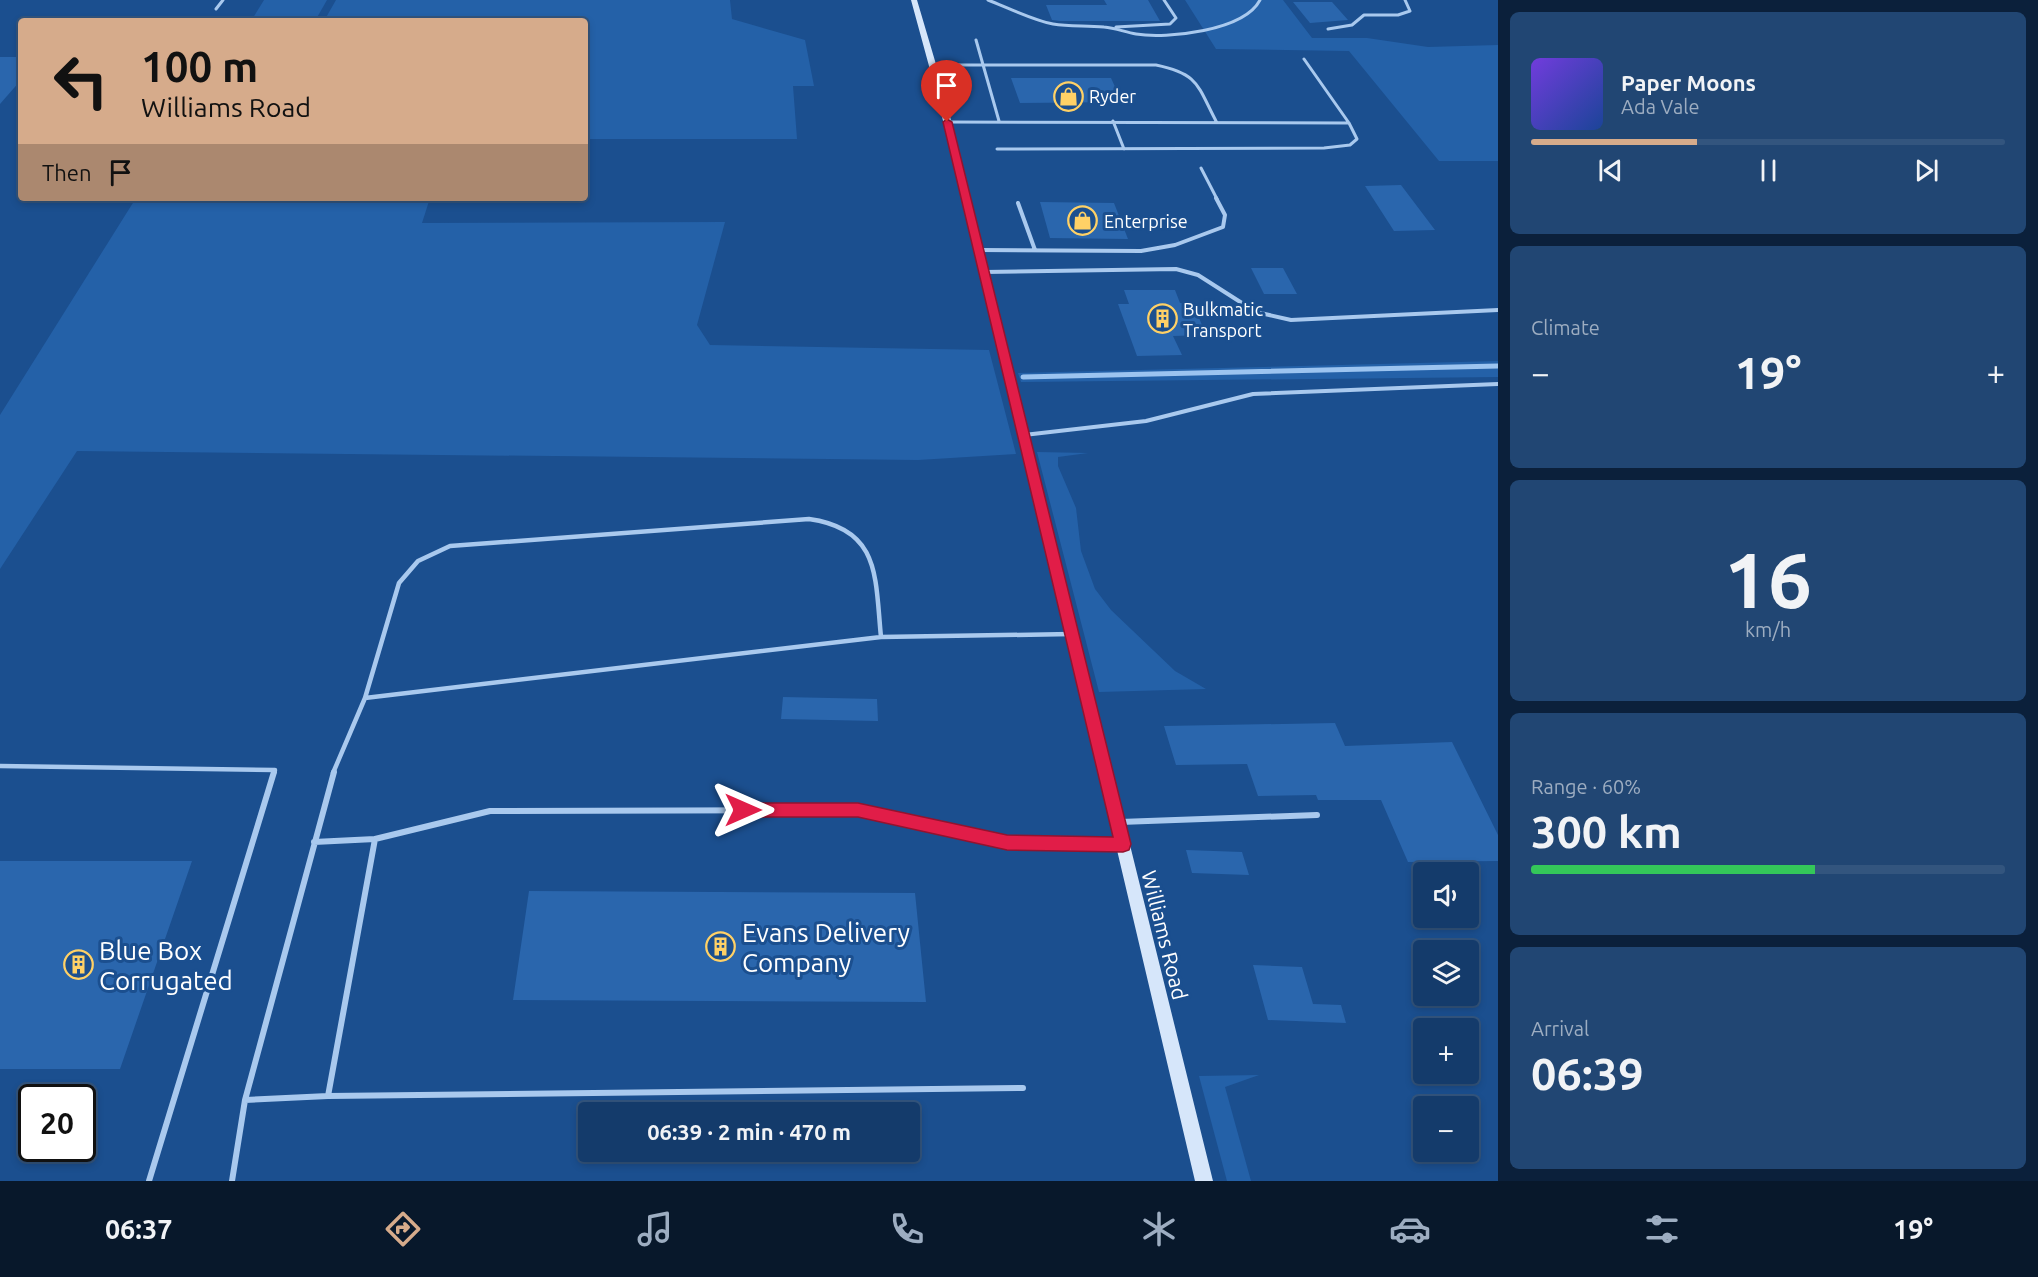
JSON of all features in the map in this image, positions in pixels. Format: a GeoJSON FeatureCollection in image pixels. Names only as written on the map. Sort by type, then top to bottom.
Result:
{"type":"FeatureCollection","features":[{"type":"Feature","properties":{"kind":"main road","name":"Williams Road"},"geometry":{"type":"LineString","coordinates":[[914,0],[979,250],[1204,1181]]}},
{"type":"Feature","properties":{"kind":"lane"},"geometry":{"type":"LineString","coordinates":[[216,9],[223,0]]}},
{"type":"Feature","properties":{"kind":"lane"},"geometry":{"type":"LineString","coordinates":[[988,0],[1052,24],[1107,27],[1170,24],[1176,18],[1164,0]]}},
{"type":"Feature","properties":{"kind":"lane"},"geometry":{"type":"LineString","coordinates":[[1107,27],[1136,34],[1187,35],[1206,31],[1239,18],[1257,6],[1260,0]]}},
{"type":"Feature","properties":{"kind":"lane"},"geometry":{"type":"LineString","coordinates":[[1328,28],[1348,28],[1357,24],[1364,15],[1398,15],[1410,11],[1405,0]]}},
{"type":"Feature","properties":{"kind":"lane"},"geometry":{"type":"LineString","coordinates":[[976,40],[999,121]]}},
{"type":"Feature","properties":{"kind":"lane"},"geometry":{"type":"LineString","coordinates":[[997,149],[1324,148],[1350,145],[1357,139],[1349,123],[1304,59]]}},
{"type":"Feature","properties":{"kind":"lane"},"geometry":{"type":"LineString","coordinates":[[932,65],[1156,65],[1176,69],[1193,78],[1216,122]]}},
{"type":"Feature","properties":{"kind":"lane"},"geometry":{"type":"LineString","coordinates":[[1113,121],[1124,149]]}},
{"type":"Feature","properties":{"kind":"lane"},"geometry":{"type":"LineString","coordinates":[[947,122],[1349,123]]}},
{"type":"Feature","properties":{"kind":"lane"},"geometry":{"type":"LineString","coordinates":[[979,250],[1141,251],[1175,245],[1223,227],[1225,215],[1201,168]]}},
{"type":"Feature","properties":{"kind":"lane"},"geometry":{"type":"LineString","coordinates":[[1018,203],[1035,250]]}},
{"type":"Feature","properties":{"kind":"lane"},"geometry":{"type":"LineString","coordinates":[[984,272],[1176,269],[1198,276],[1256,312],[1290,320],[1498,310]]}},
{"type":"Feature","properties":{"kind":"lane"},"geometry":{"type":"LineString","coordinates":[[1024,435],[1146,421],[1253,394],[1498,384]]}},
{"type":"Feature","properties":{"kind":"lane"},"geometry":{"type":"LineString","coordinates":[[232,1181],[246,1100],[330,781],[365,698],[399,583],[418,561],[450,546],[808,519],[831,522],[858,537],[873,566],[880,637]]}},
{"type":"Feature","properties":{"kind":"lane"},"geometry":{"type":"LineString","coordinates":[[365,698],[880,637],[1072,634]]}},
{"type":"Feature","properties":{"kind":"lane"},"geometry":{"type":"LineString","coordinates":[[0,766],[274,770],[149,1181]]}},
{"type":"Feature","properties":{"kind":"lane"},"geometry":{"type":"LineString","coordinates":[[314,843],[375,839],[490,811],[858,810],[1007,843],[1123,844]]}},
{"type":"Feature","properties":{"kind":"lane"},"geometry":{"type":"LineString","coordinates":[[1117,822],[1317,815]]}},
{"type":"Feature","properties":{"kind":"lane"},"geometry":{"type":"LineString","coordinates":[[328,1096],[375,839]]}},
{"type":"Feature","properties":{"kind":"lane"},"geometry":{"type":"LineString","coordinates":[[246,1100],[328,1096],[1023,1088]]}},
{"type":"Feature","properties":{"kind":"shaded area"},"geometry":{"type":"Polygon","coordinates":[[[264,0],[327,0],[317,18],[253,18],[264,0]]]}},
{"type":"Feature","properties":{"kind":"shaded area"},"geometry":{"type":"Polygon","coordinates":[[[336,0],[730,0],[732,19],[805,40],[814,86],[793,86],[797,139],[588,139],[588,18],[326,18],[336,0]]]}},
{"type":"Feature","properties":{"kind":"shaded area"},"geometry":{"type":"Polygon","coordinates":[[[1185,0],[1283,0],[1312,38],[1367,38],[1428,47],[1498,45],[1498,161],[1439,161],[1349,51],[1216,49],[1185,0]]]}},
{"type":"Feature","properties":{"kind":"shaded area"},"geometry":{"type":"Polygon","coordinates":[[[134,201],[429,201],[422,223],[725,222],[697,325],[710,345],[989,350],[1016,454],[918,460],[77,451],[0,569],[0,415],[134,201]]]}},
{"type":"Feature","properties":{"kind":"shaded area"},"geometry":{"type":"Polygon","coordinates":[[[1498,361],[1498,377],[1021,382],[1018,373],[1498,361]]]}},
{"type":"Feature","properties":{"kind":"shaded area"},"geometry":{"type":"Polygon","coordinates":[[[1037,452],[1088,453],[1058,457],[1058,466],[1076,508],[1081,551],[1095,589],[1111,610],[1175,671],[1206,689],[1099,692],[1037,452]]]}},
{"type":"Feature","properties":{"kind":"shaded area"},"geometry":{"type":"Polygon","coordinates":[[[1259,1075],[1225,1087],[1251,1181],[1227,1181],[1199,1076],[1259,1075]]]}},
{"type":"Feature","properties":{"kind":"building"},"geometry":{"type":"Polygon","coordinates":[[[1104,0],[1148,0],[1160,21],[1052,20],[1046,5],[1107,5],[1104,0]]]}},
{"type":"Feature","properties":{"kind":"building"},"geometry":{"type":"Polygon","coordinates":[[[1293,2],[1332,2],[1348,20],[1310,23],[1293,2]]]}},
{"type":"Feature","properties":{"kind":"building"},"geometry":{"type":"Polygon","coordinates":[[[0,57],[18,57],[18,83],[0,104],[0,57]]]}},
{"type":"Feature","properties":{"kind":"building","name":"Ryder"},"geometry":{"type":"Polygon","coordinates":[[[1011,78],[1111,78],[1122,102],[1020,103],[1011,78]]]}},
{"type":"Feature","properties":{"kind":"building"},"geometry":{"type":"Polygon","coordinates":[[[1401,185],[1435,230],[1394,231],[1365,186],[1401,185]]]}},
{"type":"Feature","properties":{"kind":"building","name":"Enterprise"},"geometry":{"type":"Polygon","coordinates":[[[1040,202],[1114,203],[1128,239],[1050,238],[1040,202]]]}},
{"type":"Feature","properties":{"kind":"building"},"geometry":{"type":"Polygon","coordinates":[[[1251,268],[1283,268],[1297,294],[1264,294],[1251,268]]]}},
{"type":"Feature","properties":{"kind":"building","name":"Bulkmatic Transport"},"geometry":{"type":"Polygon","coordinates":[[[1124,290],[1175,290],[1180,303],[1193,303],[1206,335],[1173,336],[1182,355],[1137,356],[1118,304],[1129,304],[1124,290]]]}},
{"type":"Feature","properties":{"kind":"building"},"geometry":{"type":"Polygon","coordinates":[[[783,697],[877,699],[878,721],[781,719],[783,697]]]}},
{"type":"Feature","properties":{"kind":"building"},"geometry":{"type":"Polygon","coordinates":[[[1335,723],[1345,746],[1452,742],[1498,835],[1498,861],[1408,862],[1381,800],[1318,800],[1316,795],[1258,796],[1247,764],[1176,765],[1164,726],[1335,723]]]}},
{"type":"Feature","properties":{"kind":"building"},"geometry":{"type":"Polygon","coordinates":[[[1186,850],[1242,852],[1249,875],[1192,873],[1186,850]]]}},
{"type":"Feature","properties":{"kind":"building","name":"Blue Box Corrugated"},"geometry":{"type":"Polygon","coordinates":[[[0,861],[192,861],[120,1069],[0,1069],[0,861]]]}},
{"type":"Feature","properties":{"kind":"building","name":"Evans Delivery Company"},"geometry":{"type":"Polygon","coordinates":[[[529,891],[915,893],[926,1002],[513,1000],[529,891]]]}},
{"type":"Feature","properties":{"kind":"building"},"geometry":{"type":"Polygon","coordinates":[[[1253,965],[1302,967],[1313,1004],[1341,1005],[1346,1023],[1268,1020],[1253,965]]]}},
{"type":"Feature","properties":{"kind":"waterway"},"geometry":{"type":"LineString","coordinates":[[1023,377],[1498,366]]}},
{"type":"Feature","properties":{"kind":"place","name":"Ryder"},"geometry":{"type":"Point","coordinates":[1068,96]}},
{"type":"Feature","properties":{"kind":"place","name":"Enterprise"},"geometry":{"type":"Point","coordinates":[1083,221]}},
{"type":"Feature","properties":{"kind":"place","name":"Bulkmatic Transport"},"geometry":{"type":"Point","coordinates":[1162,319]}},
{"type":"Feature","properties":{"kind":"place","name":"Evans Delivery Company"},"geometry":{"type":"Point","coordinates":[721,947]}},
{"type":"Feature","properties":{"kind":"place","name":"Blue Box Corrugated"},"geometry":{"type":"Point","coordinates":[78,965]}},
{"type":"Feature","properties":{"kind":"route"},"geometry":{"type":"LineString","coordinates":[[743,810],[858,810],[1007,843],[1123,844],[947,122]]}}]}
